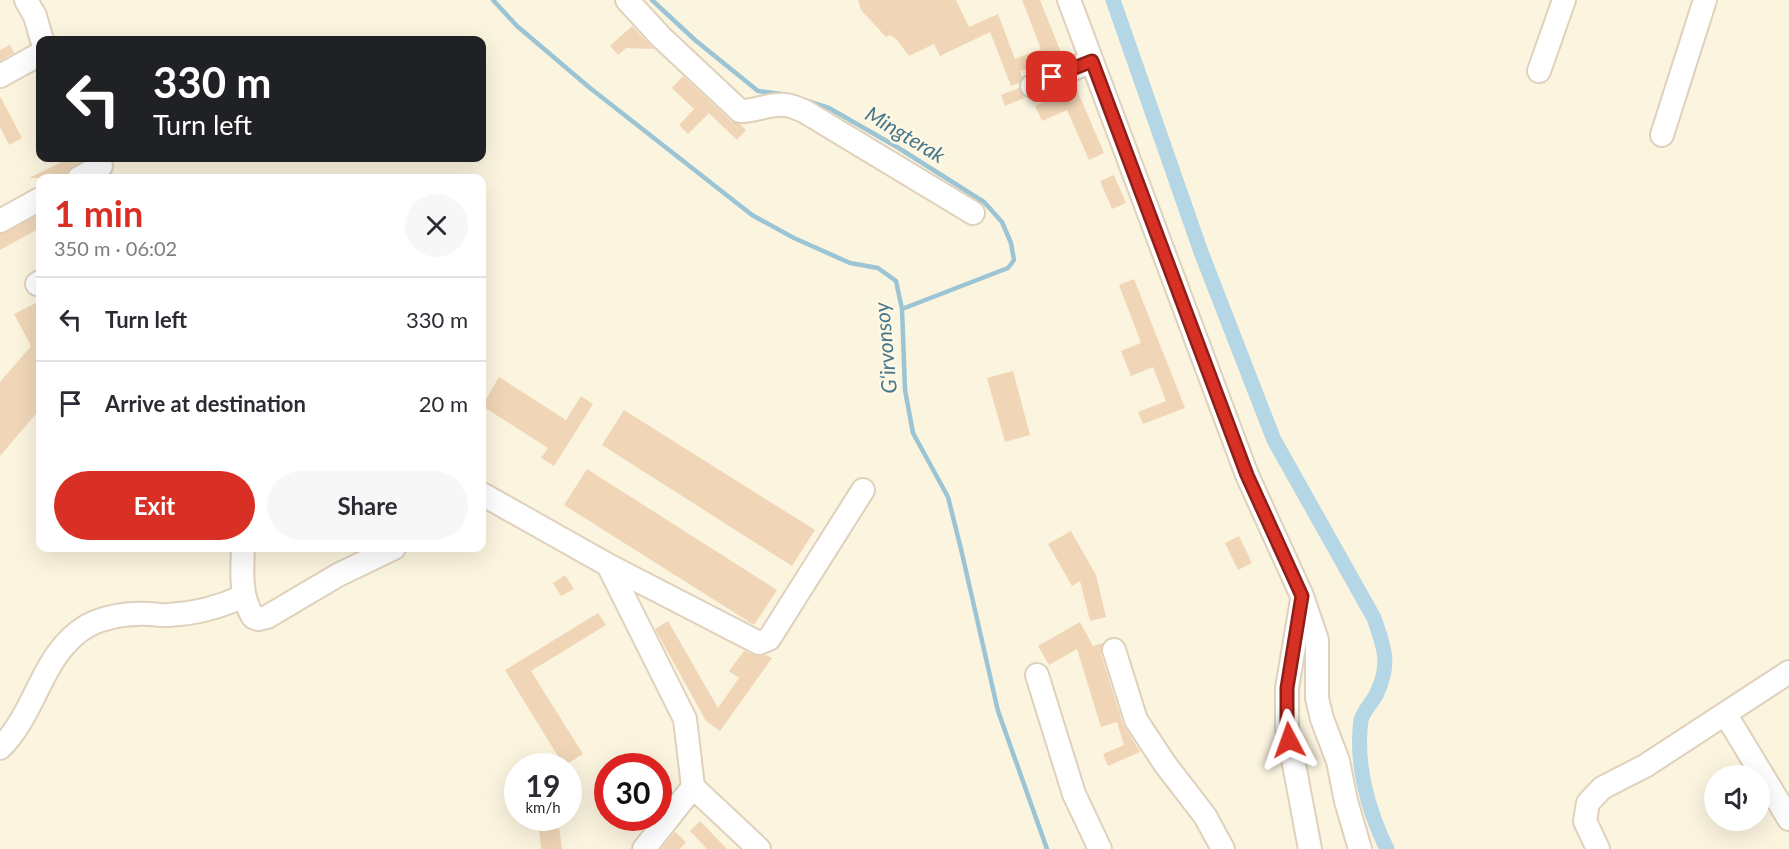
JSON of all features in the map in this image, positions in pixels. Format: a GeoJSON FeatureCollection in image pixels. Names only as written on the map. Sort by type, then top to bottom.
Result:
{"type":"FeatureCollection","features":[{"type":"Feature","properties":{"kind":"street"},"geometry":{"type":"LineString","coordinates":[[26,0],[35,16],[41,36]]}},
{"type":"Feature","properties":{"kind":"street"},"geometry":{"type":"LineString","coordinates":[[627,0],[661,37],[740,111],[773,105],[787,105],[804,111],[973,213]]}},
{"type":"Feature","properties":{"kind":"street"},"geometry":{"type":"LineString","coordinates":[[1069,0],[1247,475],[1302,596],[1317,640],[1317,698],[1322,719],[1338,761],[1346,801],[1360,849]]}},
{"type":"Feature","properties":{"kind":"street"},"geometry":{"type":"LineString","coordinates":[[1539,71],[1563,0]]}},
{"type":"Feature","properties":{"kind":"street"},"geometry":{"type":"LineString","coordinates":[[1662,135],[1705,0]]}},
{"type":"Feature","properties":{"kind":"street"},"geometry":{"type":"LineString","coordinates":[[0,76],[36,56]]}},
{"type":"Feature","properties":{"kind":"street"},"geometry":{"type":"LineString","coordinates":[[1032,86],[1092,61]]}},
{"type":"Feature","properties":{"kind":"street"},"geometry":{"type":"LineString","coordinates":[[87,174],[102,167]]}},
{"type":"Feature","properties":{"kind":"street"},"geometry":{"type":"LineString","coordinates":[[0,221],[36,201]]}},
{"type":"Feature","properties":{"kind":"street"},"geometry":{"type":"LineString","coordinates":[[486,496],[608,565],[759,643],[769,639],[863,490]]}},
{"type":"Feature","properties":{"kind":"street"},"geometry":{"type":"LineString","coordinates":[[243,552],[244,596],[253,617],[258,619],[267,617],[338,575],[386,552]]}},
{"type":"Feature","properties":{"kind":"street"},"geometry":{"type":"LineString","coordinates":[[608,565],[685,719],[693,787],[759,849]]}},
{"type":"Feature","properties":{"kind":"street"},"geometry":{"type":"LineString","coordinates":[[0,748],[27,712],[50,664],[68,641],[87,626],[107,618],[152,614],[166,616],[224,606],[244,596]]}},
{"type":"Feature","properties":{"kind":"street"},"geometry":{"type":"LineString","coordinates":[[1302,596],[1287,688],[1287,727],[1310,849]]}},
{"type":"Feature","properties":{"kind":"street"},"geometry":{"type":"LineString","coordinates":[[1114,650],[1136,720],[1165,764],[1205,816],[1223,849]]}},
{"type":"Feature","properties":{"kind":"street"},"geometry":{"type":"LineString","coordinates":[[1598,849],[1585,821],[1588,803],[1602,788],[1645,766],[1789,672]]}},
{"type":"Feature","properties":{"kind":"street"},"geometry":{"type":"LineString","coordinates":[[1037,675],[1074,794],[1100,849]]}},
{"type":"Feature","properties":{"kind":"street"},"geometry":{"type":"LineString","coordinates":[[1726,715],[1789,819]]}},
{"type":"Feature","properties":{"kind":"street"},"geometry":{"type":"LineString","coordinates":[[644,849],[693,787]]}},
{"type":"Feature","properties":{"kind":"building"},"geometry":{"type":"Polygon","coordinates":[[[858,0],[956,0],[969,27],[998,14],[1015,59],[1041,49],[1022,0],[1040,0],[1062,55],[1020,71],[1022,77],[1019,83],[1011,86],[990,32],[940,56],[934,44],[909,56],[896,39],[890,35],[886,37],[861,10],[858,0]]]}},
{"type":"Feature","properties":{"kind":"building"},"geometry":{"type":"Polygon","coordinates":[[[632,26],[654,49],[626,48],[618,55],[610,46],[632,26]]]}},
{"type":"Feature","properties":{"kind":"building"},"geometry":{"type":"Polygon","coordinates":[[[10,45],[14,53],[0,61],[0,50],[10,45]]]}},
{"type":"Feature","properties":{"kind":"building"},"geometry":{"type":"Polygon","coordinates":[[[683,76],[731,121],[740,124],[746,130],[737,140],[709,113],[688,134],[679,125],[694,109],[672,88],[683,76]]]}},
{"type":"Feature","properties":{"kind":"building"},"geometry":{"type":"Polygon","coordinates":[[[1074,83],[1104,153],[1089,160],[1067,110],[1042,121],[1035,106],[1060,95],[1058,90],[1074,83]]]}},
{"type":"Feature","properties":{"kind":"building"},"geometry":{"type":"Polygon","coordinates":[[[1019,88],[1024,98],[1005,106],[1001,95],[1019,88]]]}},
{"type":"Feature","properties":{"kind":"building"},"geometry":{"type":"Polygon","coordinates":[[[0,96],[22,138],[9,145],[0,127],[0,96]]]}},
{"type":"Feature","properties":{"kind":"building"},"geometry":{"type":"Polygon","coordinates":[[[62,162],[81,162],[67,174],[37,174],[62,162]]]}},
{"type":"Feature","properties":{"kind":"building"},"geometry":{"type":"Polygon","coordinates":[[[1114,175],[1126,203],[1112,209],[1100,181],[1114,175]]]}},
{"type":"Feature","properties":{"kind":"building"},"geometry":{"type":"Polygon","coordinates":[[[36,216],[36,230],[0,250],[0,234],[36,216]]]}},
{"type":"Feature","properties":{"kind":"building"},"geometry":{"type":"Polygon","coordinates":[[[1134,279],[1185,408],[1143,424],[1138,412],[1166,401],[1153,367],[1131,376],[1121,351],[1141,343],[1119,285],[1134,279]]]}},
{"type":"Feature","properties":{"kind":"building"},"geometry":{"type":"Polygon","coordinates":[[[36,303],[36,414],[0,456],[0,382],[31,346],[14,314],[36,303]]]}},
{"type":"Feature","properties":{"kind":"building"},"geometry":{"type":"Polygon","coordinates":[[[1013,371],[1030,435],[1005,442],[987,378],[1013,371]]]}},
{"type":"Feature","properties":{"kind":"building"},"geometry":{"type":"Polygon","coordinates":[[[499,377],[566,420],[581,396],[593,404],[554,466],[541,458],[548,448],[486,409],[486,399],[499,377]]]}},
{"type":"Feature","properties":{"kind":"building"},"geometry":{"type":"Polygon","coordinates":[[[624,410],[815,530],[792,566],[602,445],[624,410]]]}},
{"type":"Feature","properties":{"kind":"building"},"geometry":{"type":"Polygon","coordinates":[[[587,469],[777,590],[754,625],[564,505],[587,469]]]}},
{"type":"Feature","properties":{"kind":"building"},"geometry":{"type":"Polygon","coordinates":[[[1071,531],[1096,575],[1106,617],[1090,621],[1080,581],[1072,586],[1048,544],[1071,531]]]}},
{"type":"Feature","properties":{"kind":"building"},"geometry":{"type":"Polygon","coordinates":[[[1239,536],[1252,563],[1238,570],[1225,543],[1239,536]]]}},
{"type":"Feature","properties":{"kind":"building"},"geometry":{"type":"Polygon","coordinates":[[[565,575],[574,589],[561,596],[553,583],[565,575]]]}},
{"type":"Feature","properties":{"kind":"building"},"geometry":{"type":"Polygon","coordinates":[[[598,613],[606,625],[531,671],[583,754],[556,753],[505,670],[598,613]]]}},
{"type":"Feature","properties":{"kind":"building"},"geometry":{"type":"Polygon","coordinates":[[[668,621],[718,708],[739,678],[729,671],[744,651],[772,658],[720,731],[706,721],[655,629],[668,621]]]}},
{"type":"Feature","properties":{"kind":"building"},"geometry":{"type":"Polygon","coordinates":[[[1080,622],[1093,646],[1103,643],[1101,654],[1123,724],[1140,752],[1108,766],[1103,754],[1124,745],[1117,722],[1101,727],[1077,649],[1049,665],[1038,646],[1080,622]]]}},
{"type":"Feature","properties":{"kind":"building"},"geometry":{"type":"Polygon","coordinates":[[[700,821],[727,849],[707,849],[690,831],[700,821]]]}},
{"type":"Feature","properties":{"kind":"building"},"geometry":{"type":"Polygon","coordinates":[[[539,831],[559,831],[562,849],[541,849],[539,831]]]}},
{"type":"Feature","properties":{"kind":"building"},"geometry":{"type":"Polygon","coordinates":[[[675,832],[686,842],[680,849],[661,849],[675,832]]]}},
{"type":"Feature","properties":{"kind":"waterway","name":"G‘irvonsoy"},"geometry":{"type":"LineString","coordinates":[[493,0],[517,26],[590,88],[752,215],[794,238],[850,263],[878,268],[896,281],[902,309],[905,390],[913,433],[948,497],[998,711],[1047,849]]}},
{"type":"Feature","properties":{"kind":"waterway","name":"Mingterak"},"geometry":{"type":"LineString","coordinates":[[652,0],[695,40],[758,91],[781,94]]}},
{"type":"Feature","properties":{"kind":"waterway"},"geometry":{"type":"LineString","coordinates":[[1113,0],[1201,252],[1274,440],[1374,618],[1381,638],[1384,673],[1377,693],[1361,720],[1360,753],[1369,803],[1387,849]]}},
{"type":"Feature","properties":{"kind":"waterway","name":"Mingterak"},"geometry":{"type":"LineString","coordinates":[[807,101],[829,108],[897,147],[984,202],[1002,222],[1011,243],[1014,260],[1008,268],[902,309]]}},
{"type":"Feature","properties":{"kind":"route"},"geometry":{"type":"LineString","coordinates":[[1052,77],[1092,61],[1121,144],[1247,475],[1302,596],[1287,688],[1289,740]]}}]}
